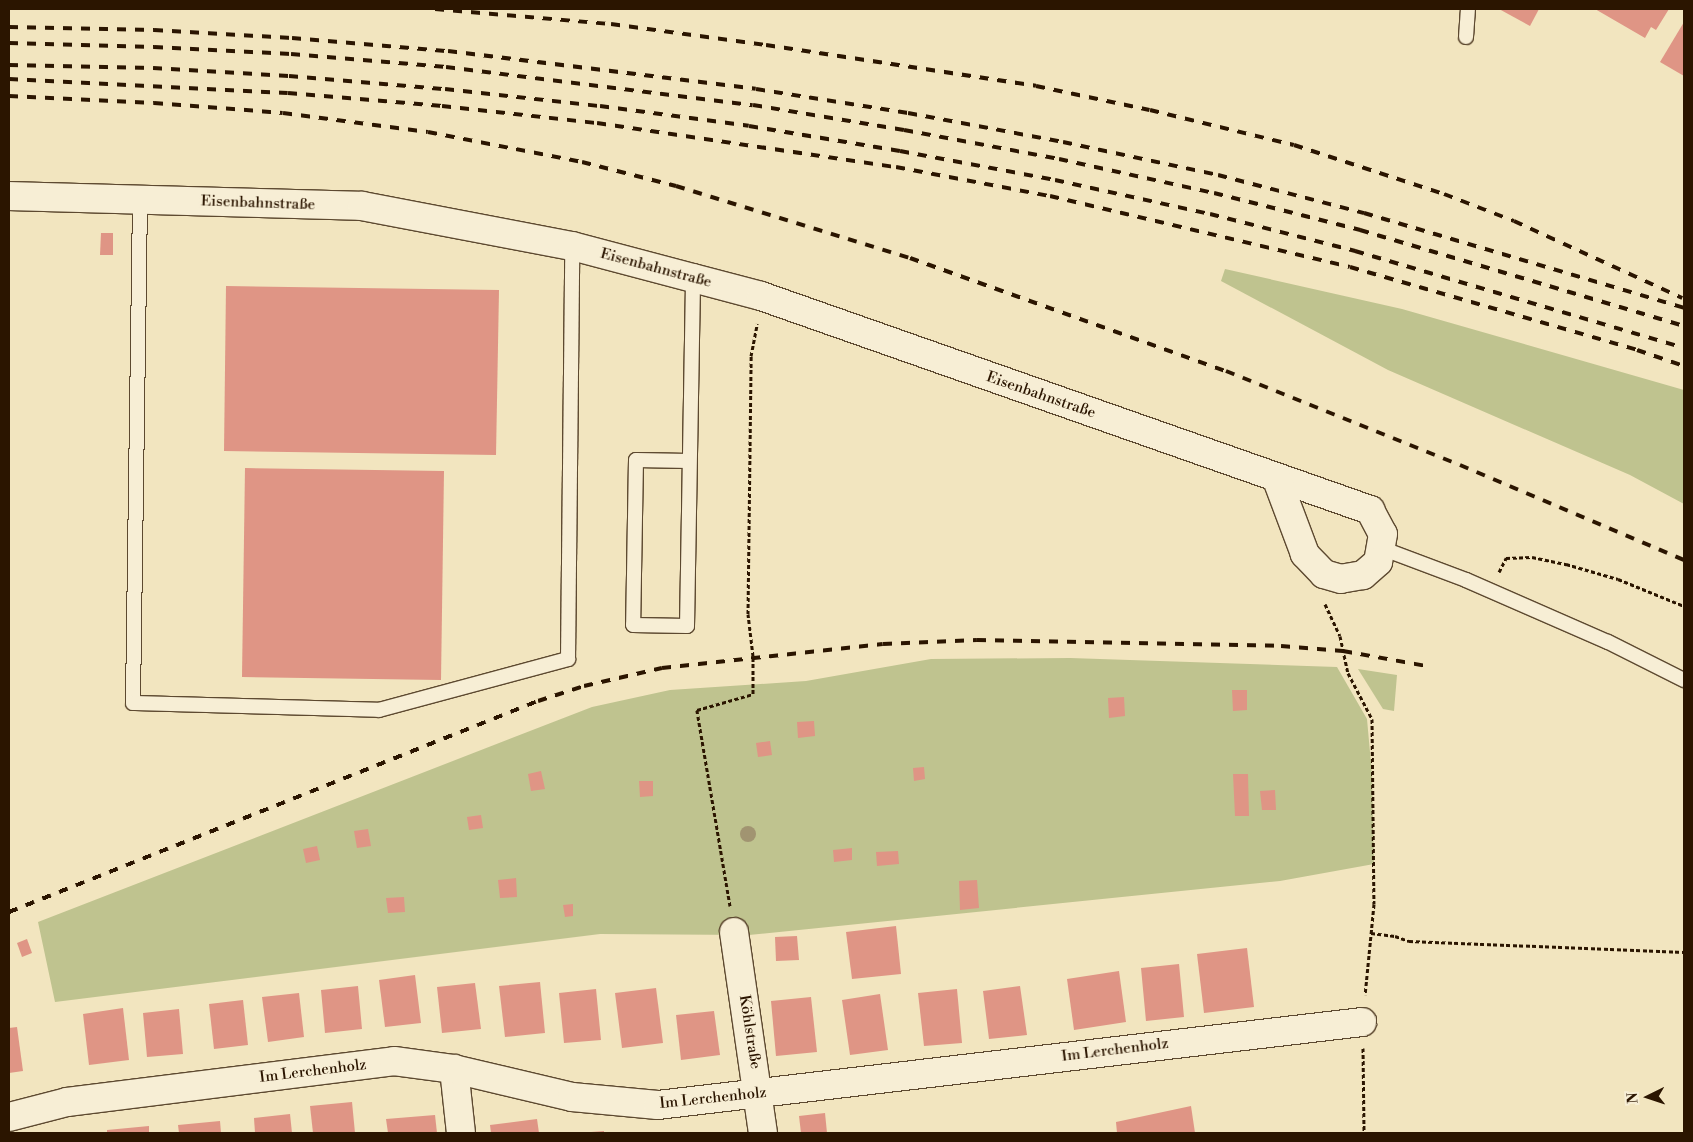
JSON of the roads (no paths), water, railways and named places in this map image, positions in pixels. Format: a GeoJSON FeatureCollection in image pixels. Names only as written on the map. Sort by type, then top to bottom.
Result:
{"type":"FeatureCollection","features":[{"type":"Feature","properties":{"kind":"street","name":"Eisenbahnstraße"},"geometry":{"type":"LineString","coordinates":[[9,196],[362,206],[572,246],[761,296],[1370,510],[1382,534],[1381,548]]}},
{"type":"Feature","properties":{"kind":"street"},"geometry":{"type":"LineString","coordinates":[[1276,477],[1305,554],[1324,574],[1341,578],[1363,575],[1378,562],[1381,548]]}},
{"type":"Feature","properties":{"kind":"street","name":"Köhlstraße"},"geometry":{"type":"LineString","coordinates":[[734,932],[759,1094],[763,1133]]}},
{"type":"Feature","properties":{"kind":"street","name":"Im Lerchenholz"},"geometry":{"type":"LineString","coordinates":[[9,1117],[67,1102],[394,1061],[454,1069],[572,1096],[658,1105],[1362,1022]]}},
{"type":"Feature","properties":{"kind":"street"},"geometry":{"type":"LineString","coordinates":[[454,1069],[462,1133]]}},
{"type":"Feature","properties":{"kind":"lane"},"geometry":{"type":"LineString","coordinates":[[1466,37],[1468,9]]}},
{"type":"Feature","properties":{"kind":"lane"},"geometry":{"type":"LineString","coordinates":[[140,199],[133,703],[379,710],[568,659],[572,246]]}},
{"type":"Feature","properties":{"kind":"lane"},"geometry":{"type":"LineString","coordinates":[[689,461],[636,460],[633,625],[686,626],[693,278]]}},
{"type":"Feature","properties":{"kind":"lane"},"geometry":{"type":"LineString","coordinates":[[1381,548],[1466,580],[1608,642],[1684,680]]}},
{"type":"Feature","properties":{"kind":"railway"},"geometry":{"type":"LineString","coordinates":[[435,9],[611,24],[766,45],[1036,86],[1150,110],[1294,145],[1444,194],[1514,221],[1682,298]]}},
{"type":"Feature","properties":{"kind":"railway"},"geometry":{"type":"LineString","coordinates":[[9,27],[154,30],[292,38],[448,51],[756,89],[908,113],[1063,142],[1218,175],[1364,213],[1684,308]]}},
{"type":"Feature","properties":{"kind":"railway"},"geometry":{"type":"LineString","coordinates":[[9,43],[154,47],[291,54],[446,67],[753,105],[904,130],[1059,159],[1214,193],[1360,230],[1684,326]]}},
{"type":"Feature","properties":{"kind":"railway"},"geometry":{"type":"LineString","coordinates":[[9,65],[153,68],[289,76],[445,89],[600,106],[749,126],[900,151],[1055,180],[1210,214],[1355,251],[1684,348]]}},
{"type":"Feature","properties":{"kind":"railway"},"geometry":{"type":"LineString","coordinates":[[9,79],[288,93],[442,106],[597,123],[896,167],[1050,196],[1350,267],[1637,350],[1684,366]]}},
{"type":"Feature","properties":{"kind":"railway"},"geometry":{"type":"LineString","coordinates":[[9,96],[154,103],[283,113],[428,132],[582,162],[676,186],[910,258],[1226,371],[1460,465],[1684,560]]}},
{"type":"Feature","properties":{"kind":"railway"},"geometry":{"type":"LineString","coordinates":[[9,912],[538,701],[584,686],[662,668],[883,644],[977,640],[1281,646],[1343,651],[1426,666]]}}]}
